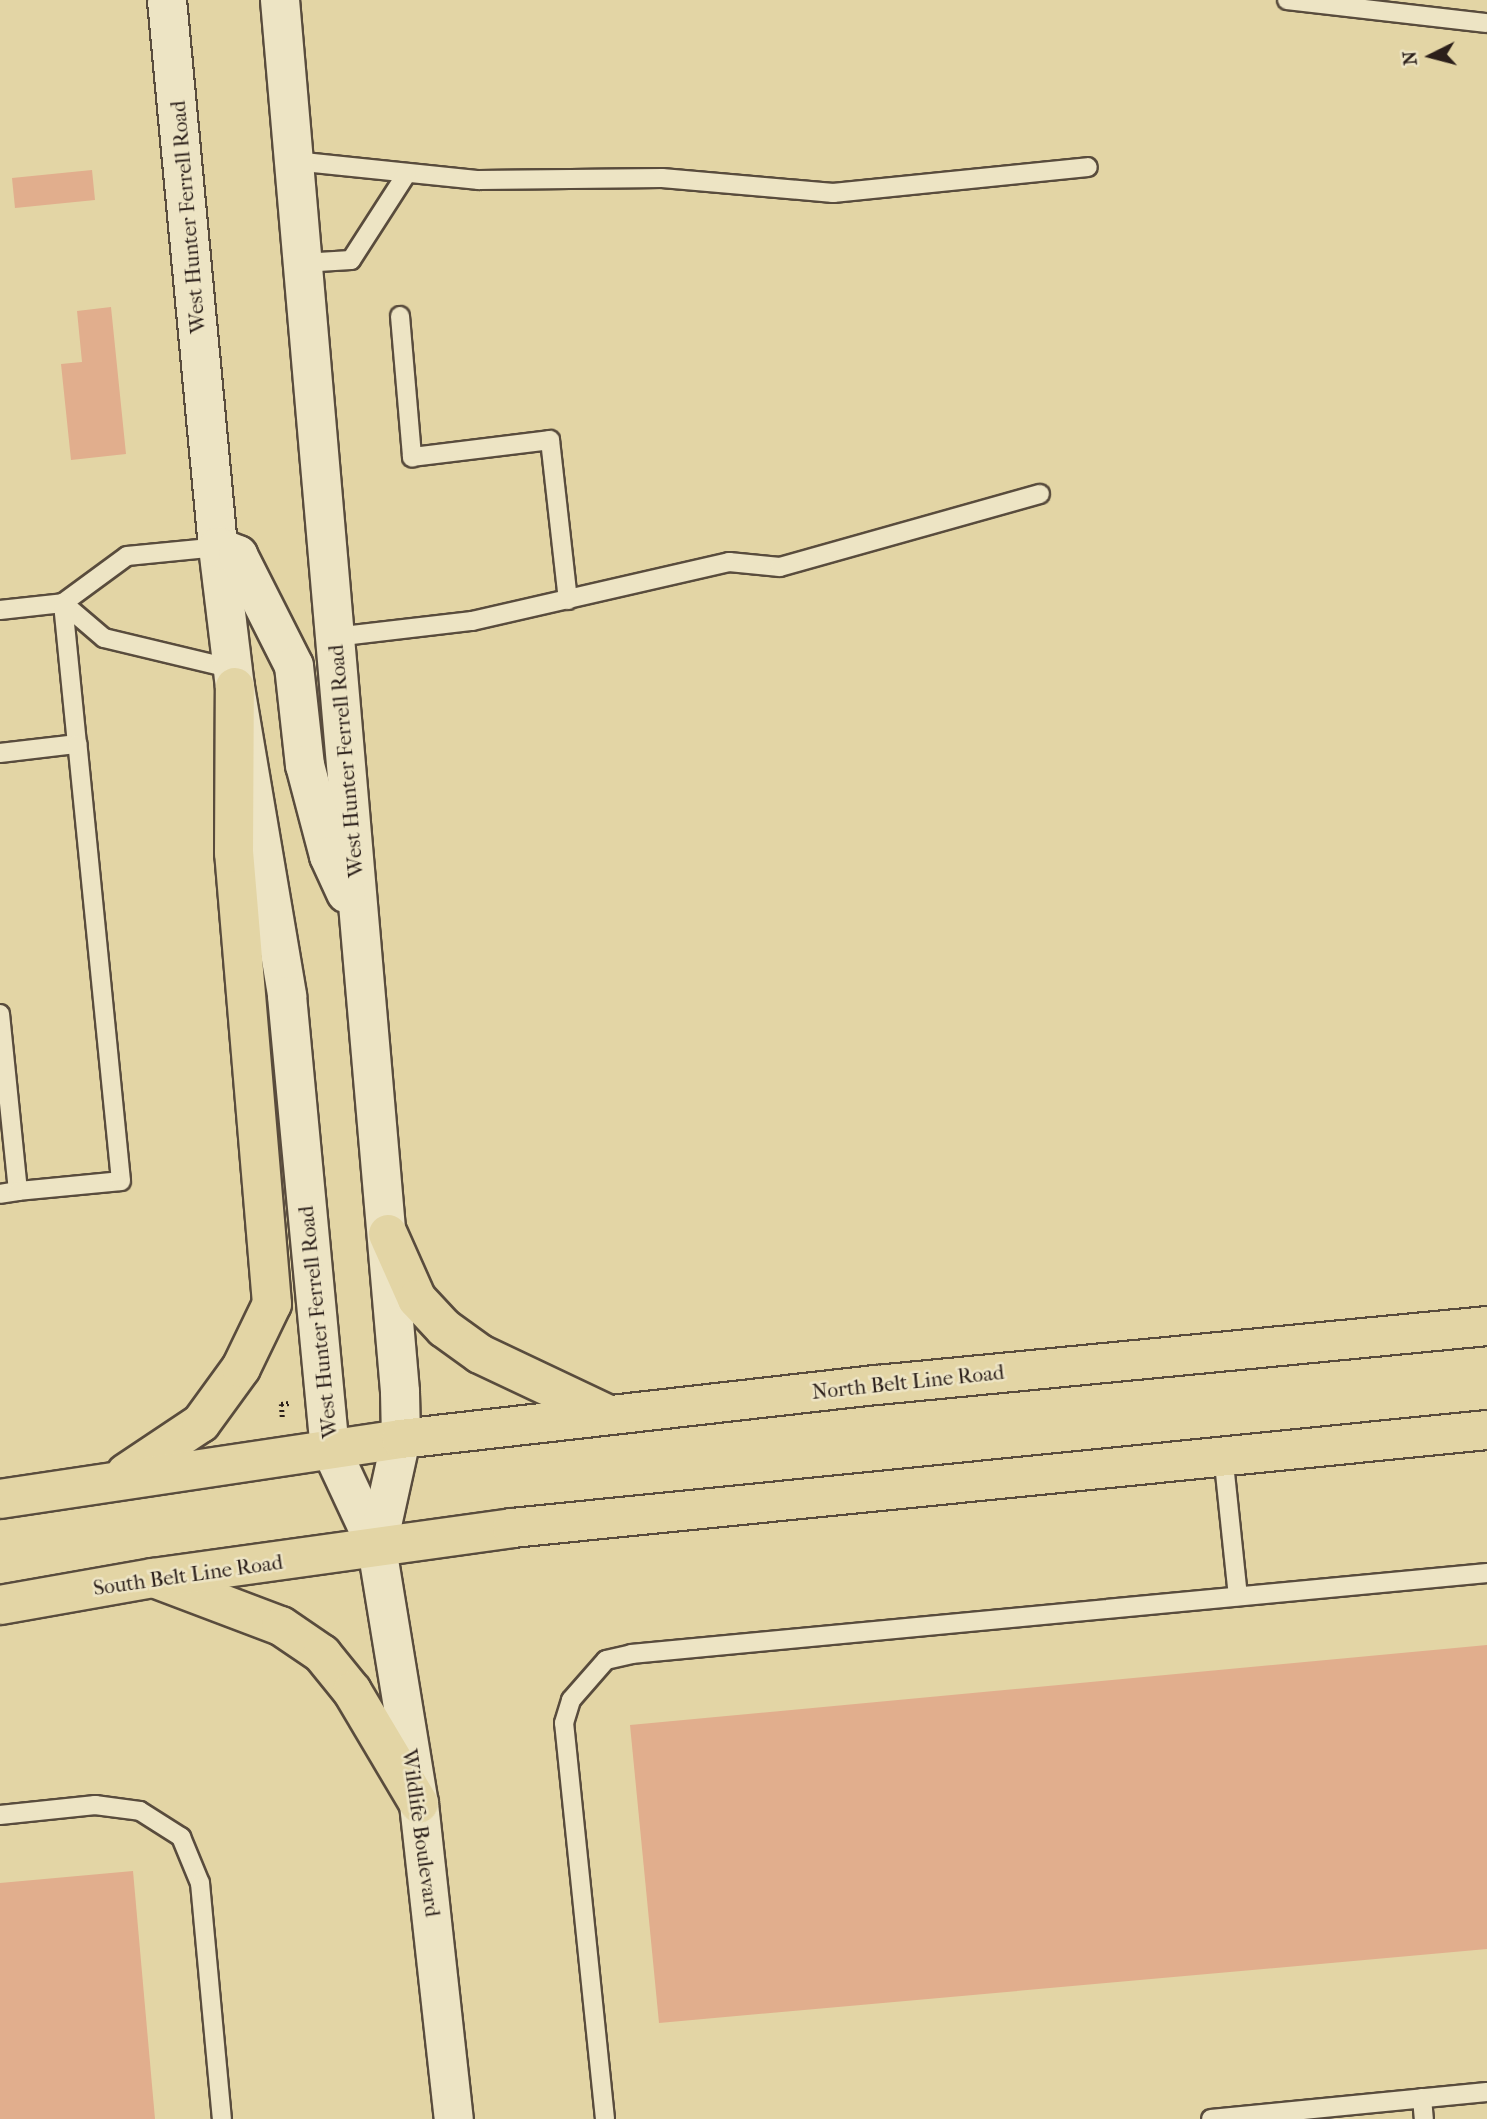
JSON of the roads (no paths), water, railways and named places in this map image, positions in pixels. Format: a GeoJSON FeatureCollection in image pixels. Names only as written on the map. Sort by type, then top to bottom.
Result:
{"type":"FeatureCollection","features":[{"type":"Feature","properties":{"kind":"main road","name":"West Hunter Ferrell Road"},"geometry":{"type":"LineString","coordinates":[[167,0],[218,547],[234,678],[287,996],[330,1447],[377,1548]]}},
{"type":"Feature","properties":{"kind":"main road","name":"West Hunter Ferrell Road"},"geometry":{"type":"LineString","coordinates":[[280,0],[388,1234],[401,1439],[377,1548]]}},
{"type":"Feature","properties":{"kind":"main road"},"geometry":{"type":"LineString","coordinates":[[218,547],[238,555],[294,666],[305,765],[329,856],[360,928]]}},
{"type":"Feature","properties":{"kind":"main road"},"geometry":{"type":"LineString","coordinates":[[114,1480],[201,1423],[242,1368],[272,1304],[234,853],[234,678]]}},
{"type":"Feature","properties":{"kind":"main road"},"geometry":{"type":"LineString","coordinates":[[388,1234],[417,1300],[444,1328],[480,1354],[609,1415]]}},
{"type":"Feature","properties":{"kind":"main road","name":"North Belt Line Road"},"geometry":{"type":"LineString","coordinates":[[330,1447],[609,1415],[1487,1326]]}},
{"type":"Feature","properties":{"kind":"main road"},"geometry":{"type":"LineString","coordinates":[[377,1548],[512,1528],[1223,1454],[1487,1430]]}},
{"type":"Feature","properties":{"kind":"main road"},"geometry":{"type":"LineString","coordinates":[[0,1499],[330,1447]]}},
{"type":"Feature","properties":{"kind":"main road","name":"South Belt Line Road"},"geometry":{"type":"LineString","coordinates":[[0,1605],[153,1578],[377,1548]]}},
{"type":"Feature","properties":{"kind":"main road","name":"Wildlife Boulevard"},"geometry":{"type":"LineString","coordinates":[[377,1548],[419,1804],[454,2119]]}},
{"type":"Feature","properties":{"kind":"main road"},"geometry":{"type":"LineString","coordinates":[[153,1578],[281,1626],[322,1654],[352,1690],[419,1804]]}},
{"type":"Feature","properties":{"kind":"lane"},"geometry":{"type":"LineString","coordinates":[[1287,0],[1487,23]]}},
{"type":"Feature","properties":{"kind":"lane"},"geometry":{"type":"LineString","coordinates":[[294,161],[479,180],[662,178],[833,193],[1088,167]]}},
{"type":"Feature","properties":{"kind":"lane"},"geometry":{"type":"LineString","coordinates":[[302,263],[351,260],[407,173]]}},
{"type":"Feature","properties":{"kind":"lane"},"geometry":{"type":"LineString","coordinates":[[400,316],[412,457],[550,440],[568,600]]}},
{"type":"Feature","properties":{"kind":"lane"},"geometry":{"type":"LineString","coordinates":[[335,637],[472,621],[729,562],[780,567],[1040,494]]}},
{"type":"Feature","properties":{"kind":"lane"},"geometry":{"type":"LineString","coordinates":[[0,610],[63,603],[127,556],[218,547]]}},
{"type":"Feature","properties":{"kind":"lane"},"geometry":{"type":"LineString","coordinates":[[63,603],[103,638],[234,678]]}},
{"type":"Feature","properties":{"kind":"lane"},"geometry":{"type":"LineString","coordinates":[[0,1194],[121,1181],[63,603]]}},
{"type":"Feature","properties":{"kind":"lane"},"geometry":{"type":"LineString","coordinates":[[0,753],[77,744]]}},
{"type":"Feature","properties":{"kind":"lane"},"geometry":{"type":"LineString","coordinates":[[0,1014],[18,1191]]}},
{"type":"Feature","properties":{"kind":"lane"},"geometry":{"type":"LineString","coordinates":[[1223,1454],[1238,1596]]}},
{"type":"Feature","properties":{"kind":"lane"},"geometry":{"type":"LineString","coordinates":[[605,2119],[564,1723],[571,1700],[606,1660],[631,1654],[1487,1573]]}},
{"type":"Feature","properties":{"kind":"lane"},"geometry":{"type":"LineString","coordinates":[[0,1815],[94,1805],[140,1811],[181,1837],[200,1883],[222,2119]]}},
{"type":"Feature","properties":{"kind":"lane"},"geometry":{"type":"LineString","coordinates":[[1211,2119],[1487,2092]]}},
{"type":"Feature","properties":{"kind":"lane"},"geometry":{"type":"LineString","coordinates":[[1422,2098],[1424,2119]]}}]}
